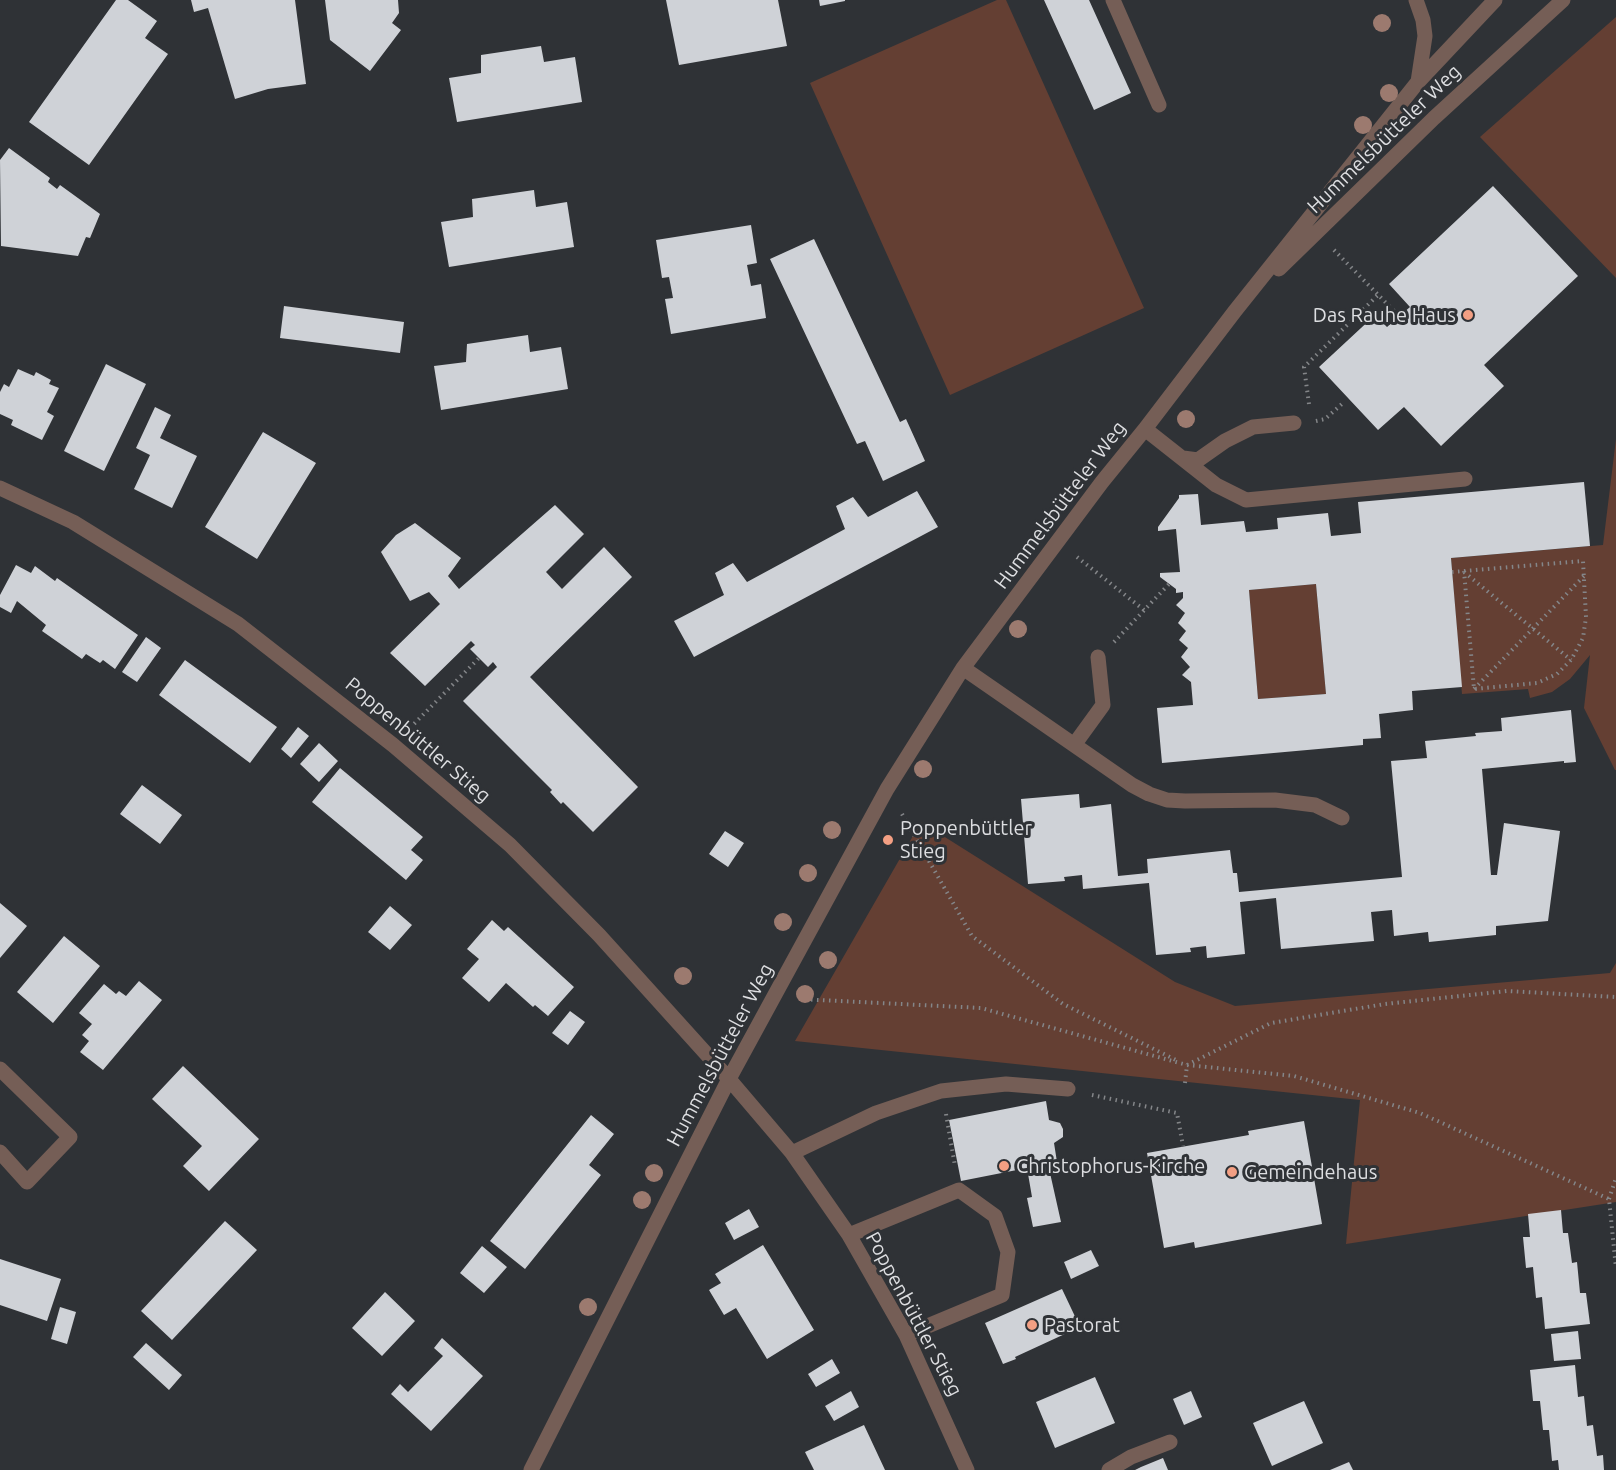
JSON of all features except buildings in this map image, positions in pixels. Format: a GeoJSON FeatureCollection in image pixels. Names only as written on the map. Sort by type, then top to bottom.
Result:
{"type":"FeatureCollection","features":[{"type":"Feature","properties":{"kind":"street"},"geometry":{"type":"LineString","coordinates":[[1113,0],[1159,105]]}},
{"type":"Feature","properties":{"kind":"street"},"geometry":{"type":"LineString","coordinates":[[1416,0],[1423,20],[1425,36],[1418,83]]}},
{"type":"Feature","properties":{"kind":"street","name":"Hummelsbütteler Weg"},"geometry":{"type":"LineString","coordinates":[[531,1470],[729,1079],[888,789],[963,668],[1102,482],[1235,311],[1418,83],[1495,0]]}},
{"type":"Feature","properties":{"kind":"street","name":"Hummelsbütteler Weg"},"geometry":{"type":"LineString","coordinates":[[1235,311],[1434,118],[1563,0]]}},
{"type":"Feature","properties":{"kind":"street"},"geometry":{"type":"LineString","coordinates":[[1183,458],[1198,460],[1226,441],[1253,427],[1294,423]]}},
{"type":"Feature","properties":{"kind":"street"},"geometry":{"type":"LineString","coordinates":[[1145,429],[1216,485],[1246,500],[1465,479]]}},
{"type":"Feature","properties":{"kind":"street","name":"Poppenbüttler Stieg"},"geometry":{"type":"LineString","coordinates":[[0,488],[73,522],[238,624],[393,745],[510,845],[599,935],[729,1079],[792,1154],[849,1235],[906,1335],[968,1470]]}},
{"type":"Feature","properties":{"kind":"street"},"geometry":{"type":"LineString","coordinates":[[1074,745],[1103,705],[1098,657]]}},
{"type":"Feature","properties":{"kind":"street"},"geometry":{"type":"LineString","coordinates":[[963,668],[1132,785],[1149,794],[1167,800],[1275,800],[1315,805],[1342,818]]}},
{"type":"Feature","properties":{"kind":"street"},"geometry":{"type":"LineString","coordinates":[[0,1069],[70,1137],[27,1182],[0,1152]]}},
{"type":"Feature","properties":{"kind":"street"},"geometry":{"type":"LineString","coordinates":[[792,1154],[876,1113],[941,1091],[1006,1084],[1068,1089]]}},
{"type":"Feature","properties":{"kind":"street"},"geometry":{"type":"LineString","coordinates":[[849,1235],[959,1190],[995,1216],[1008,1252],[1002,1295],[906,1335]]}},
{"type":"Feature","properties":{"kind":"street"},"geometry":{"type":"LineString","coordinates":[[1109,1470],[1131,1457],[1170,1442]]}},
{"type":"Feature","properties":{"kind":"path"},"geometry":{"type":"LineString","coordinates":[[1317,233],[1399,316]]}},
{"type":"Feature","properties":{"kind":"path"},"geometry":{"type":"LineString","coordinates":[[1311,421],[1305,367],[1378,295]]}},
{"type":"Feature","properties":{"kind":"path"},"geometry":{"type":"LineString","coordinates":[[1294,423],[1325,419],[1344,402]]}},
{"type":"Feature","properties":{"kind":"path"},"geometry":{"type":"LineString","coordinates":[[1057,542],[1144,610]]}},
{"type":"Feature","properties":{"kind":"path"},"geometry":{"type":"LineString","coordinates":[[1452,572],[1583,561],[1586,617],[1582,638],[1571,660],[1557,674],[1537,683],[1474,689]]}},
{"type":"Feature","properties":{"kind":"path"},"geometry":{"type":"LineString","coordinates":[[1464,572],[1571,660]]}},
{"type":"Feature","properties":{"kind":"path"},"geometry":{"type":"LineString","coordinates":[[1464,572],[1474,689]]}},
{"type":"Feature","properties":{"kind":"path"},"geometry":{"type":"LineString","coordinates":[[1474,689],[1584,576]]}},
{"type":"Feature","properties":{"kind":"path"},"geometry":{"type":"LineString","coordinates":[[1098,657],[1121,636],[1168,584]]}},
{"type":"Feature","properties":{"kind":"path"},"geometry":{"type":"LineString","coordinates":[[393,745],[479,658]]}},
{"type":"Feature","properties":{"kind":"path"},"geometry":{"type":"LineString","coordinates":[[888,789],[972,936],[1063,1004],[1187,1065]]}},
{"type":"Feature","properties":{"kind":"path"},"geometry":{"type":"LineString","coordinates":[[1187,1065],[1271,1023],[1385,1004],[1507,991],[1616,997]]}},
{"type":"Feature","properties":{"kind":"path"},"geometry":{"type":"LineString","coordinates":[[773,998],[981,1008],[1187,1065],[1294,1076],[1420,1113],[1609,1199]]}},
{"type":"Feature","properties":{"kind":"path"},"geometry":{"type":"LineString","coordinates":[[1185,1083],[1187,1065]]}},
{"type":"Feature","properties":{"kind":"path"},"geometry":{"type":"LineString","coordinates":[[1068,1089],[1177,1113],[1183,1146]]}},
{"type":"Feature","properties":{"kind":"path"},"geometry":{"type":"LineString","coordinates":[[941,1091],[959,1190]]}},
{"type":"Feature","properties":{"kind":"path"},"geometry":{"type":"LineString","coordinates":[[1616,1178],[1609,1199],[1616,1268]]}},
{"type":"Feature","properties":{"kind":"shaded area"},"geometry":{"type":"Polygon","coordinates":[[[997,0],[1006,0],[1144,308],[950,395],[810,83],[997,0]]]}},
{"type":"Feature","properties":{"kind":"shaded area"},"geometry":{"type":"Polygon","coordinates":[[[1616,17],[1616,278],[1480,137],[1616,17]]]}},
{"type":"Feature","properties":{"kind":"shaded area"},"geometry":{"type":"Polygon","coordinates":[[[1616,439],[1615,770],[1584,708],[1590,655],[1570,679],[1552,692],[1530,698],[1528,689],[1462,694],[1451,558],[1603,545],[1616,439]]]}},
{"type":"Feature","properties":{"kind":"shaded area"},"geometry":{"type":"Polygon","coordinates":[[[1316,584],[1326,694],[1258,699],[1249,590],[1316,584]]]}},
{"type":"Feature","properties":{"kind":"shaded area"},"geometry":{"type":"Polygon","coordinates":[[[921,822],[1175,982],[1235,1006],[1610,973],[1616,963],[1616,1202],[1346,1244],[1360,1100],[795,1041],[921,822]]]}},
{"type":"Feature","properties":{"kind":"place","name":"Das Rauhe Haus"},"geometry":{"type":"Point","coordinates":[1468,315]}},
{"type":"Feature","properties":{"kind":"place","name":"Poppenbüttler Stieg"},"geometry":{"type":"Point","coordinates":[888,840]}},
{"type":"Feature","properties":{"kind":"place","name":"Christophorus-Kirche"},"geometry":{"type":"Point","coordinates":[1004,1166]}},
{"type":"Feature","properties":{"kind":"place","name":"Gemeindehaus"},"geometry":{"type":"Point","coordinates":[1232,1172]}},
{"type":"Feature","properties":{"kind":"place","name":"Pastorat"},"geometry":{"type":"Point","coordinates":[1032,1325]}}]}
